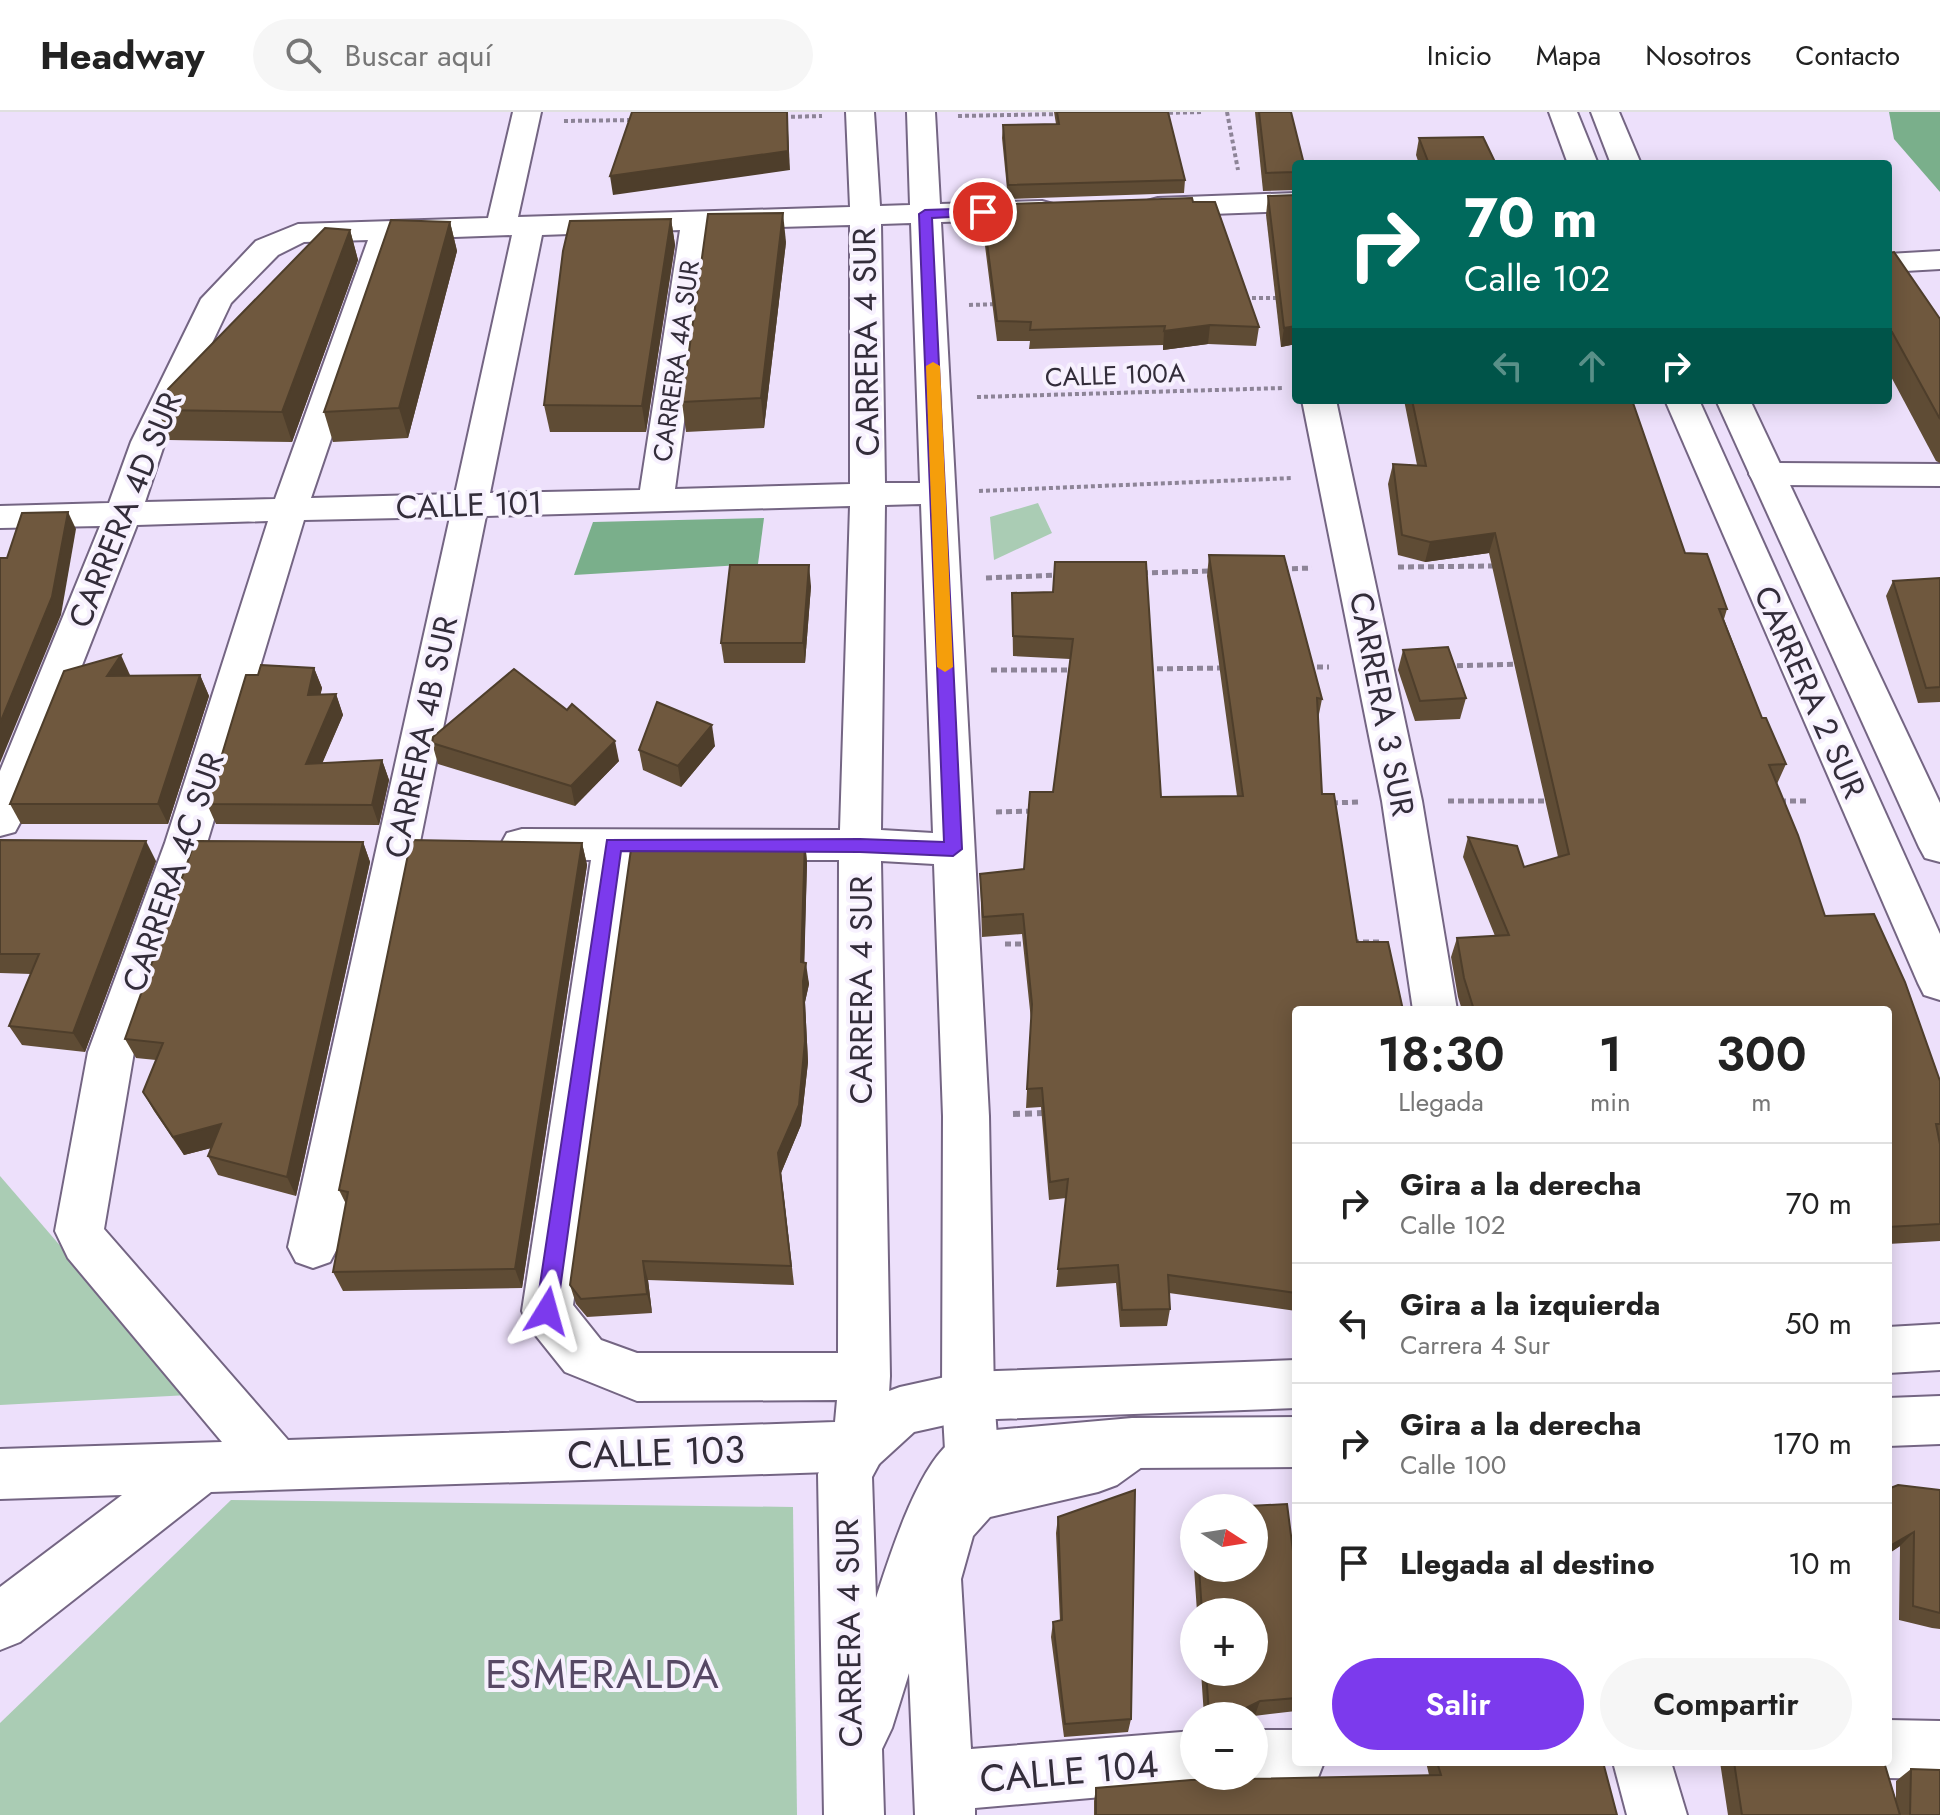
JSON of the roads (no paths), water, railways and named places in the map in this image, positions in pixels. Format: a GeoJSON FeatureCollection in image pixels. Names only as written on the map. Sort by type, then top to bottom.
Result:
{"type":"FeatureCollection","features":[{"type":"Feature","properties":{"kind":"street"},"geometry":{"type":"LineString","coordinates":[[1563,112],[1581,160]]}},
{"type":"Feature","properties":{"kind":"street"},"geometry":{"type":"LineString","coordinates":[[1605,112],[1624,160]]}},
{"type":"Feature","properties":{"kind":"street","name":"CARRERA 4 SUR"},"geometry":{"type":"LineString","coordinates":[[853,1788],[845,1474],[860,1446],[864,1376],[860,845],[868,495],[865,216],[860,114]]}},
{"type":"Feature","properties":{"kind":"street","name":"CARRERA 4 SUR"},"geometry":{"type":"LineString","coordinates":[[921,114],[966,1116],[968,1396],[973,1476]]}},
{"type":"Feature","properties":{"kind":"street","name":"CARRERA 4B SUR"},"geometry":{"type":"LineString","coordinates":[[313,1247],[414,844],[515,226],[526,117]]}},
{"type":"Feature","properties":{"kind":"street"},"geometry":{"type":"LineString","coordinates":[[1123,208],[1292,202]]}},
{"type":"Feature","properties":{"kind":"street"},"geometry":{"type":"LineString","coordinates":[[387,230],[1077,209]]}},
{"type":"Feature","properties":{"kind":"street","name":"CARRERA 4A SUR"},"geometry":{"type":"LineString","coordinates":[[656,500],[696,221]]}},
{"type":"Feature","properties":{"kind":"street","name":"CARRERA 4D SUR"},"geometry":{"type":"LineString","coordinates":[[10,835],[148,442],[217,299],[267,248],[298,233],[387,230]]}},
{"type":"Feature","properties":{"kind":"street","name":"CARRERA 4C SUR"},"geometry":{"type":"LineString","coordinates":[[275,1464],[85,1243],[79,1231],[111,1052],[186,843],[289,510],[387,230]]}},
{"type":"Feature","properties":{"kind":"street"},"geometry":{"type":"LineString","coordinates":[[1892,263],[1940,260]]}},
{"type":"Feature","properties":{"kind":"street","name":"CARRERA 3 SUR"},"geometry":{"type":"LineString","coordinates":[[1320,404],[1402,801],[1434,1006]]}},
{"type":"Feature","properties":{"kind":"street","name":"CARRERA 2 SUR"},"geometry":{"type":"LineString","coordinates":[[1684,404],[1940,983]]}},
{"type":"Feature","properties":{"kind":"street","name":"CARRERA 2 SUR"},"geometry":{"type":"LineString","coordinates":[[1735,404],[1940,847]]}},
{"type":"Feature","properties":{"kind":"street"},"geometry":{"type":"LineString","coordinates":[[1766,474],[1940,475]]}},
{"type":"Feature","properties":{"kind":"street","name":"CALLE 101"},"geometry":{"type":"LineString","coordinates":[[0,517],[939,493]]}},
{"type":"Feature","properties":{"kind":"street"},"geometry":{"type":"LineString","coordinates":[[140,843],[232,844]]}},
{"type":"Feature","properties":{"kind":"street"},"geometry":{"type":"LineString","coordinates":[[353,844],[414,844]]}},
{"type":"Feature","properties":{"kind":"street"},"geometry":{"type":"LineString","coordinates":[[491,844],[860,845],[953,849]]}},
{"type":"Feature","properties":{"kind":"street"},"geometry":{"type":"LineString","coordinates":[[614,844],[547,1311],[583,1356],[637,1377],[864,1376]]}},
{"type":"Feature","properties":{"kind":"street"},"geometry":{"type":"LineString","coordinates":[[1892,1350],[1940,1347]]}},
{"type":"Feature","properties":{"kind":"street"},"geometry":{"type":"LineString","coordinates":[[860,1446],[900,1411],[968,1396],[1292,1384]]}},
{"type":"Feature","properties":{"kind":"street"},"geometry":{"type":"LineString","coordinates":[[1892,1422],[1940,1420]]}},
{"type":"Feature","properties":{"kind":"street"},"geometry":{"type":"LineString","coordinates":[[853,1788],[917,1557],[943,1493],[973,1476],[1098,1467],[1132,1443],[1292,1442]]}},
{"type":"Feature","properties":{"kind":"street","name":"CALLE 103"},"geometry":{"type":"LineString","coordinates":[[0,1474],[860,1446]]}},
{"type":"Feature","properties":{"kind":"street"},"geometry":{"type":"LineString","coordinates":[[0,1622],[200,1468]]}},
{"type":"Feature","properties":{"kind":"street"},"geometry":{"type":"LineString","coordinates":[[944,1798],[933,1579],[950,1522],[973,1476]]}},
{"type":"Feature","properties":{"kind":"street"},"geometry":{"type":"LineString","coordinates":[[1892,1749],[1940,1750]]}},
{"type":"Feature","properties":{"kind":"street"},"geometry":{"type":"LineString","coordinates":[[1268,1759],[1292,1759]]}},
{"type":"Feature","properties":{"kind":"street","name":"CALLE 104"},"geometry":{"type":"LineString","coordinates":[[944,1798],[1180,1762]]}},
{"type":"Feature","properties":{"kind":"street"},"geometry":{"type":"LineString","coordinates":[[1643,1766],[1657,1815]]}},
{"type":"Feature","properties":{"kind":"district","name":"ESMERALDA"},"geometry":{"type":"Point","coordinates":[603,1674]}}]}
